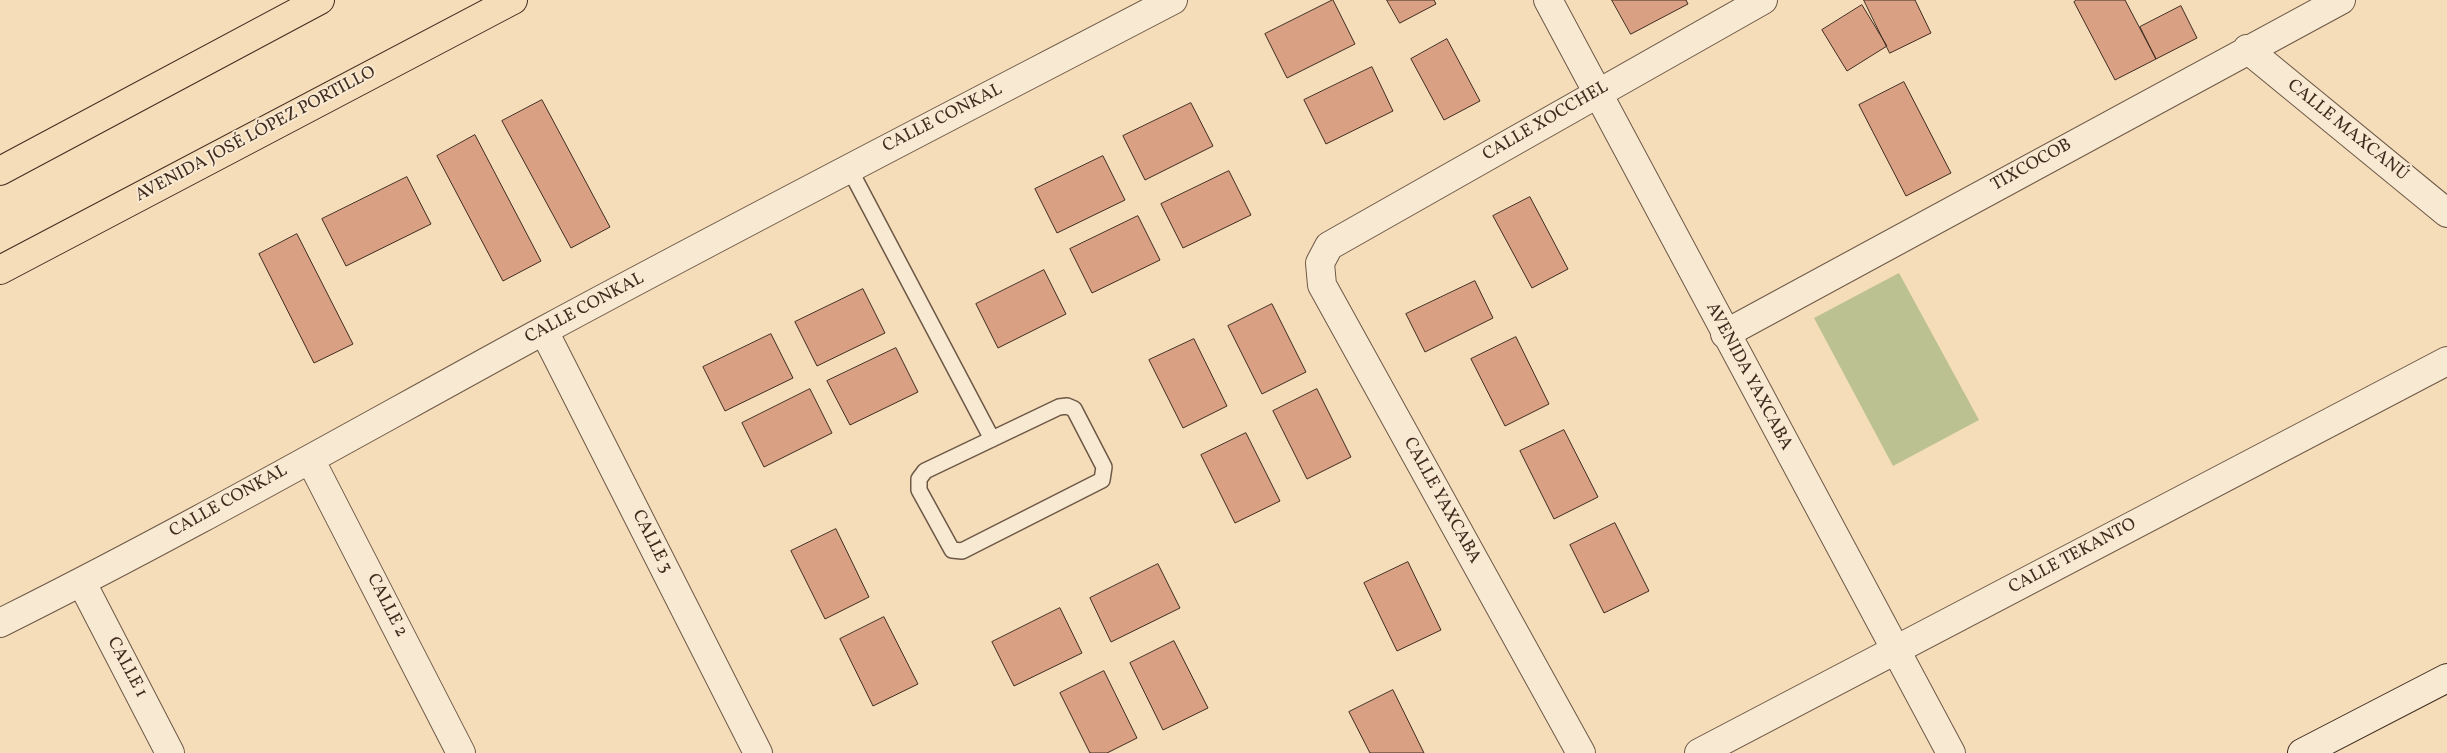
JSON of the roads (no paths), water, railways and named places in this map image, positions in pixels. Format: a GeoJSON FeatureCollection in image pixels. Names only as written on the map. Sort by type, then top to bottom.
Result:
{"type":"FeatureCollection","features":[{"type":"Feature","properties":{"kind":"main road"},"geometry":{"type":"LineString","coordinates":[[0,171],[320,0]]}},
{"type":"Feature","properties":{"kind":"main road","name":"AVENIDA JOSÉ LÓPEZ PORTILLO"},"geometry":{"type":"LineString","coordinates":[[0,270],[513,0]]}},
{"type":"Feature","properties":{"kind":"street","name":"CALLE CONKAL"},"geometry":{"type":"LineString","coordinates":[[0,623],[82,583],[544,331],[849,168],[1173,0]]}},
{"type":"Feature","properties":{"kind":"street","name":"AVENIDA YAXCABA"},"geometry":{"type":"LineString","coordinates":[[1548,0],[1596,93],[1951,753]]}},
{"type":"Feature","properties":{"kind":"street","name":"CALLE XOCCHEL"},"geometry":{"type":"LineString","coordinates":[[1329,246],[1763,0]]}},
{"type":"Feature","properties":{"kind":"street","name":"TIXCOCOB"},"geometry":{"type":"LineString","coordinates":[[1725,334],[2340,0]]}},
{"type":"Feature","properties":{"kind":"street","name":"CALLE MAXCANÚ"},"geometry":{"type":"LineString","coordinates":[[2247,49],[2447,213]]}},
{"type":"Feature","properties":{"kind":"street","name":"CALLE YAXCABA"},"geometry":{"type":"LineString","coordinates":[[1329,246],[1320,263],[1322,285],[1581,753]]}},
{"type":"Feature","properties":{"kind":"street","name":"CALLE 3"},"geometry":{"type":"LineString","coordinates":[[544,331],[758,753]]}},
{"type":"Feature","properties":{"kind":"street","name":"CALLE TEKANTO"},"geometry":{"type":"LineString","coordinates":[[1699,753],[2447,361]]}},
{"type":"Feature","properties":{"kind":"street","name":"CALLE 2"},"geometry":{"type":"LineString","coordinates":[[310,459],[462,753]]}},
{"type":"Feature","properties":{"kind":"street","name":"CALLE 1"},"geometry":{"type":"LineString","coordinates":[[82,583],[170,753]]}},
{"type":"Feature","properties":{"kind":"street"},"geometry":{"type":"LineString","coordinates":[[2302,753],[2447,678]]}},
{"type":"Feature","properties":{"kind":"lane"},"geometry":{"type":"LineString","coordinates":[[849,168],[992,439]]}},
{"type":"Feature","properties":{"kind":"lane"},"geometry":{"type":"LineString","coordinates":[[1067,406],[1074,408],[1104,467],[1104,474],[1102,480],[957,552],[952,550],[919,490],[919,479],[925,471],[992,439],[1059,407],[1067,406]]}}]}
